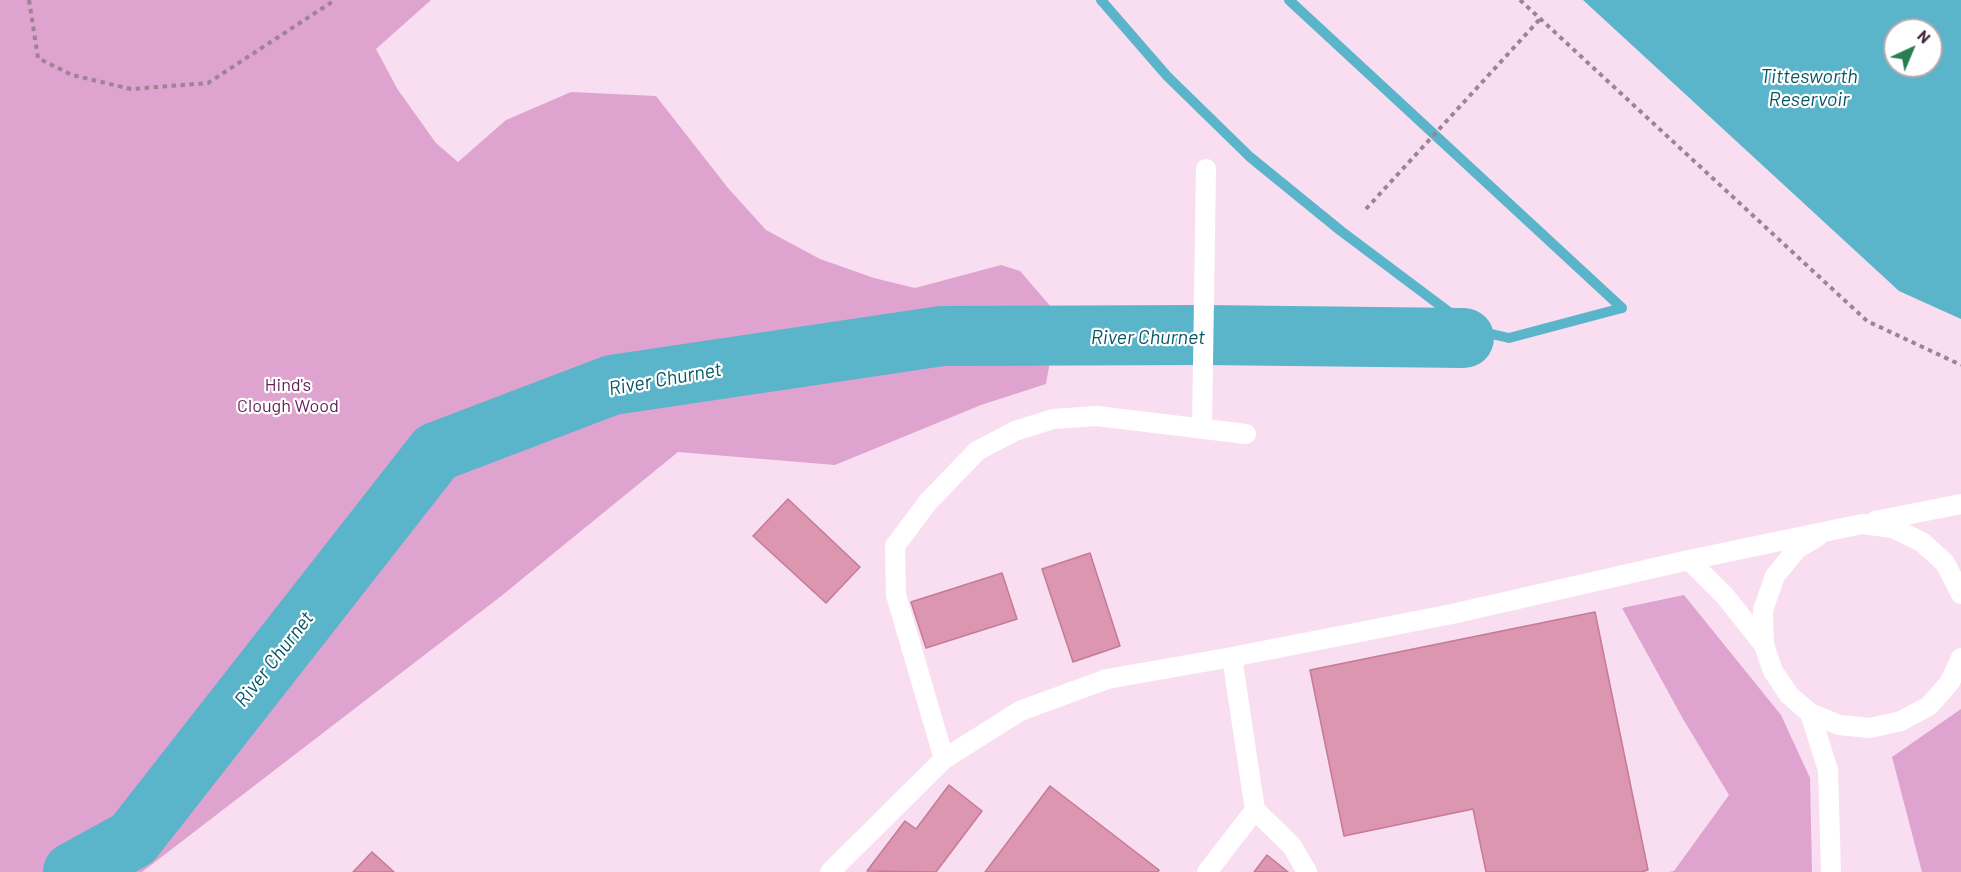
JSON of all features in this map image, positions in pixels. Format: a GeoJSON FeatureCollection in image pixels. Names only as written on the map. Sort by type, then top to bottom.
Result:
{"type":"FeatureCollection","features":[{"type":"Feature","properties":{"kind":"lane"},"geometry":{"type":"LineString","coordinates":[[1202,428],[1206,169]]}},
{"type":"Feature","properties":{"kind":"lane"},"geometry":{"type":"LineString","coordinates":[[944,759],[896,595],[895,546],[928,501],[977,451],[1016,431],[1053,419],[1097,416],[1246,434]]}},
{"type":"Feature","properties":{"kind":"lane"},"geometry":{"type":"LineString","coordinates":[[830,872],[944,759],[1020,711],[1107,679],[1452,614],[1689,560],[1961,504]]}},
{"type":"Feature","properties":{"kind":"lane"},"geometry":{"type":"LineString","coordinates":[[1862,524],[1893,528],[1922,542],[1945,563],[1961,594]]}},
{"type":"Feature","properties":{"kind":"lane"},"geometry":{"type":"LineString","coordinates":[[1827,531],[1797,549],[1775,576],[1763,610],[1764,645],[1773,671],[1788,694],[1810,713],[1839,725],[1870,728],[1901,722],[1929,706],[1950,682],[1961,658]]}},
{"type":"Feature","properties":{"kind":"lane"},"geometry":{"type":"LineString","coordinates":[[1689,560],[1725,596],[1764,645]]}},
{"type":"Feature","properties":{"kind":"lane"},"geometry":{"type":"LineString","coordinates":[[1232,657],[1256,810],[1292,846],[1307,872]]}},
{"type":"Feature","properties":{"kind":"lane"},"geometry":{"type":"LineString","coordinates":[[1810,713],[1828,770],[1831,872]]}},
{"type":"Feature","properties":{"kind":"lane"},"geometry":{"type":"LineString","coordinates":[[1207,872],[1256,810]]}},
{"type":"Feature","properties":{"kind":"path"},"geometry":{"type":"LineString","coordinates":[[29,0],[38,58],[72,75],[131,89],[208,83],[335,0]]}},
{"type":"Feature","properties":{"kind":"path"},"geometry":{"type":"LineString","coordinates":[[1520,0],[1867,321],[1961,365]]}},
{"type":"Feature","properties":{"kind":"path"},"geometry":{"type":"LineString","coordinates":[[1366,209],[1540,19]]}},
{"type":"Feature","properties":{"kind":"green space","name":"Hind's Clough Wood"},"geometry":{"type":"Polygon","coordinates":[[[0,0],[431,0],[376,49],[398,90],[436,143],[458,162],[506,120],[571,92],[656,96],[728,188],[766,230],[820,259],[874,278],[915,288],[1001,265],[1020,271],[1058,315],[1046,384],[981,405],[835,465],[678,452],[500,597],[142,872],[0,872],[0,0]]]}},
{"type":"Feature","properties":{"kind":"green space"},"geometry":{"type":"Polygon","coordinates":[[[1684,595],[1781,715],[1810,778],[1812,872],[1669,872],[1674,871],[1729,795],[1683,719],[1622,608],[1684,595]]]}},
{"type":"Feature","properties":{"kind":"green space"},"geometry":{"type":"Polygon","coordinates":[[[1961,709],[1961,872],[1922,872],[1892,757],[1961,709]]]}},
{"type":"Feature","properties":{"kind":"water","name":"Tittesworth Reservoir"},"geometry":{"type":"Polygon","coordinates":[[[1583,0],[1961,0],[1961,319],[1899,291],[1583,0]]]}},
{"type":"Feature","properties":{"kind":"building"},"geometry":{"type":"Polygon","coordinates":[[[788,499],[860,567],[826,603],[753,536],[788,499]]]}},
{"type":"Feature","properties":{"kind":"building"},"geometry":{"type":"Polygon","coordinates":[[[1090,553],[1120,646],[1073,662],[1042,569],[1090,553]]]}},
{"type":"Feature","properties":{"kind":"building"},"geometry":{"type":"Polygon","coordinates":[[[1002,573],[1017,619],[926,648],[911,602],[1002,573]]]}},
{"type":"Feature","properties":{"kind":"building"},"geometry":{"type":"Polygon","coordinates":[[[1595,612],[1648,870],[1641,872],[1486,872],[1473,809],[1344,836],[1310,670],[1595,612]]]}},
{"type":"Feature","properties":{"kind":"building"},"geometry":{"type":"Polygon","coordinates":[[[949,785],[982,811],[936,872],[867,871],[905,821],[916,829],[949,785]]]}},
{"type":"Feature","properties":{"kind":"building"},"geometry":{"type":"Polygon","coordinates":[[[1050,786],[1159,870],[1158,872],[985,872],[1050,786]]]}},
{"type":"Feature","properties":{"kind":"building"},"geometry":{"type":"Polygon","coordinates":[[[372,852],[394,872],[353,872],[372,852]]]}},
{"type":"Feature","properties":{"kind":"building"},"geometry":{"type":"Polygon","coordinates":[[[1267,855],[1288,872],[1254,872],[1267,855]]]}},
{"type":"Feature","properties":{"kind":"waterway"},"geometry":{"type":"LineString","coordinates":[[1101,0],[1167,76],[1250,157],[1341,231],[1453,315]]}},
{"type":"Feature","properties":{"kind":"waterway"},"geometry":{"type":"LineString","coordinates":[[1289,0],[1622,308]]}},
{"type":"Feature","properties":{"kind":"waterway"},"geometry":{"type":"LineString","coordinates":[[1483,332],[1509,338],[1622,308]]}},
{"type":"Feature","properties":{"kind":"waterway","name":"River Churnet"},"geometry":{"type":"LineString","coordinates":[[73,872],[133,839],[436,452],[612,385],[942,336],[1204,335],[1464,338]]}}]}
